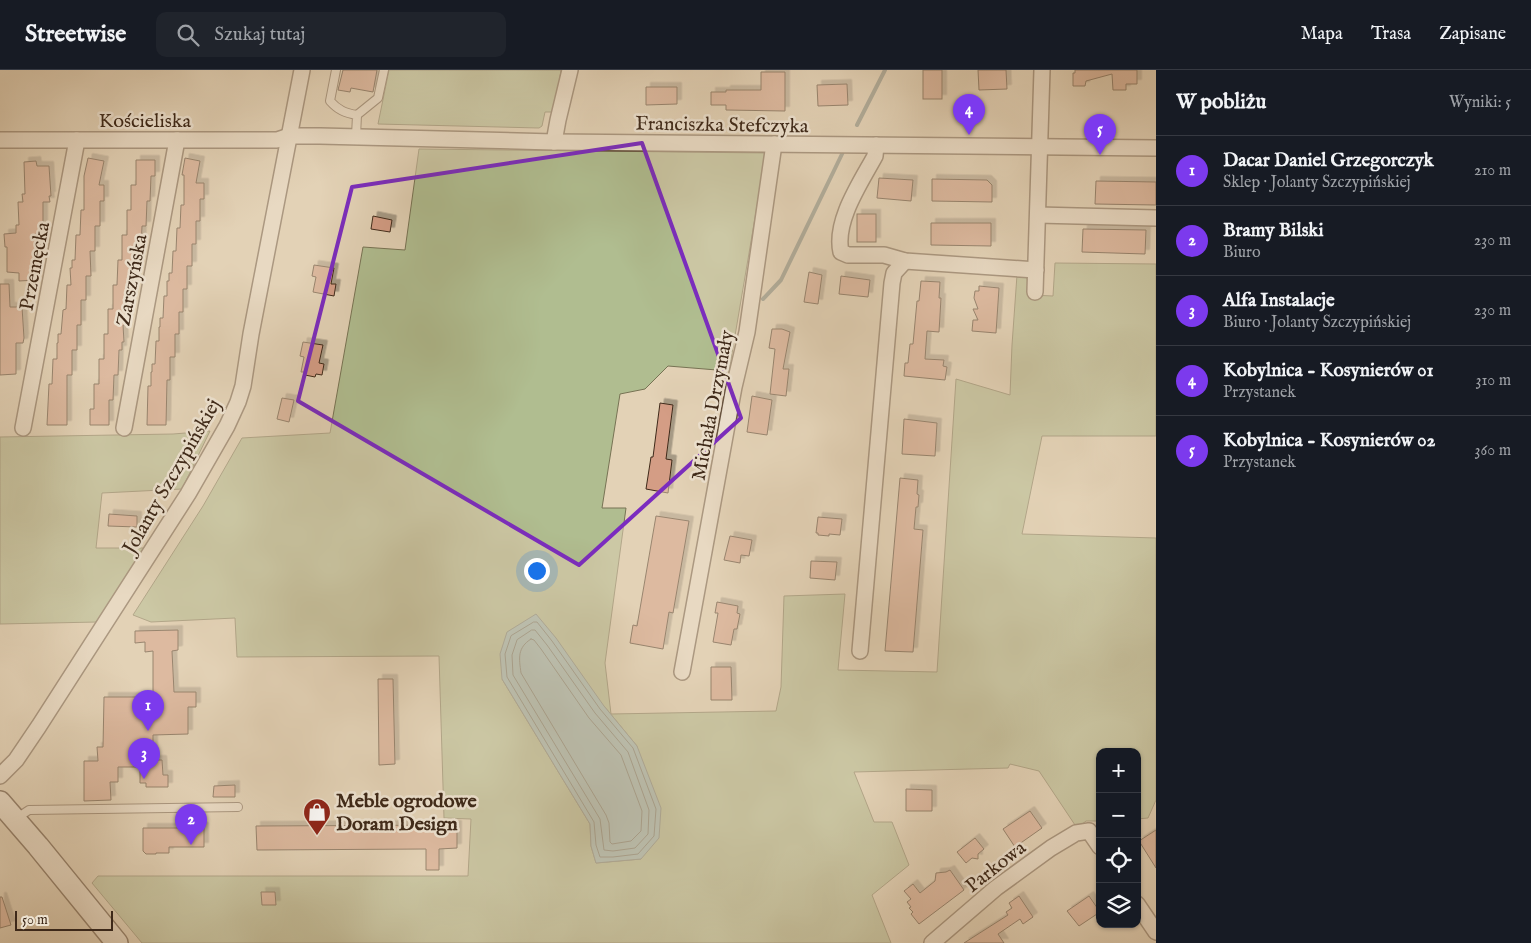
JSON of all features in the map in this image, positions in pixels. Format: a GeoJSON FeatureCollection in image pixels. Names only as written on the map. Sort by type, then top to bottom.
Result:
{"type":"FeatureCollection","features":[{"type":"Feature","properties":{"kind":"main road"},"geometry":{"type":"LineString","coordinates":[[0,802],[117,943]]}},
{"type":"Feature","properties":{"kind":"street","name":"Jolanty Szczypińskiej"},"geometry":{"type":"LineString","coordinates":[[0,776],[16,760],[95,640],[188,494],[233,413],[243,386],[251,334],[302,70]]}},
{"type":"Feature","properties":{"kind":"street"},"geometry":{"type":"LineString","coordinates":[[554,142],[570,70]]}},
{"type":"Feature","properties":{"kind":"street"},"geometry":{"type":"LineString","coordinates":[[1035,292],[1042,70]]}},
{"type":"Feature","properties":{"kind":"street","name":"Franciszka Stefczyka"},"geometry":{"type":"LineString","coordinates":[[288,136],[356,136],[554,142],[1156,148]]}},
{"type":"Feature","properties":{"kind":"street","name":"Kościeliska"},"geometry":{"type":"LineString","coordinates":[[0,140],[277,140],[288,136]]}},
{"type":"Feature","properties":{"kind":"street","name":"Przemęcka"},"geometry":{"type":"LineString","coordinates":[[24,428],[77,140]]}},
{"type":"Feature","properties":{"kind":"street","name":"Zarszyńska"},"geometry":{"type":"LineString","coordinates":[[124,428],[177,140]]}},
{"type":"Feature","properties":{"kind":"street","name":"Michała Drzymały"},"geometry":{"type":"LineString","coordinates":[[682,672],[734,387],[748,332],[774,144]]}},
{"type":"Feature","properties":{"kind":"street"},"geometry":{"type":"LineString","coordinates":[[876,145],[875,156],[843,221],[839,244],[841,252],[848,255],[884,255],[905,261],[1036,270]]}},
{"type":"Feature","properties":{"kind":"street"},"geometry":{"type":"LineString","coordinates":[[1038,215],[1156,218]]}},
{"type":"Feature","properties":{"kind":"street"},"geometry":{"type":"LineString","coordinates":[[860,651],[892,283],[894,273],[905,261]]}},
{"type":"Feature","properties":{"kind":"street","name":"Parkowa"},"geometry":{"type":"LineString","coordinates":[[932,943],[996,888],[1076,833],[1089,830],[1096,841]]}},
{"type":"Feature","properties":{"kind":"street"},"geometry":{"type":"LineString","coordinates":[[1141,910],[1156,932]]}},
{"type":"Feature","properties":{"kind":"lane"},"geometry":{"type":"LineString","coordinates":[[336,70],[330,101],[336,108],[345,113],[357,115]]}},
{"type":"Feature","properties":{"kind":"lane"},"geometry":{"type":"LineString","coordinates":[[356,136],[357,115],[378,98],[384,70]]}},
{"type":"Feature","properties":{"kind":"lane"},"geometry":{"type":"LineString","coordinates":[[15,819],[29,810],[238,807]]}},
{"type":"Feature","properties":{"kind":"highlighted area"},"geometry":{"type":"Polygon","coordinates":[[[642,143],[741,418],[579,565],[298,401],[352,187],[642,143]]]}},
{"type":"Feature","properties":{"kind":"green space"},"geometry":{"type":"Polygon","coordinates":[[[389,70],[561,70],[555,112],[545,112],[542,126],[539,128],[378,124],[389,70]]]}},
{"type":"Feature","properties":{"kind":"green space"},"geometry":{"type":"Polygon","coordinates":[[[419,149],[766,153],[729,371],[668,366],[645,389],[620,394],[602,508],[626,508],[605,663],[611,714],[776,711],[781,687],[784,596],[845,594],[838,670],[937,672],[956,379],[1010,395],[1017,275],[1027,279],[1030,295],[1053,296],[1055,263],[1156,264],[1156,436],[1042,436],[1022,534],[1156,538],[1156,800],[1148,818],[1141,819],[1141,748],[1096,748],[1096,821],[1086,821],[1077,828],[1039,771],[1010,764],[1008,768],[854,772],[874,822],[892,822],[909,865],[872,895],[891,943],[142,943],[92,883],[98,876],[468,876],[471,819],[444,818],[439,656],[237,657],[235,618],[151,622],[133,615],[203,506],[242,438],[330,433],[363,247],[405,250],[419,149]],[[502,679],[590,824],[591,846],[596,863],[641,859],[637,746],[604,706],[502,679]]]}},
{"type":"Feature","properties":{"kind":"green space"},"geometry":{"type":"Polygon","coordinates":[[[210,431],[182,489],[102,493],[96,548],[146,548],[98,622],[0,624],[0,437],[173,434],[210,431]]]}},
{"type":"Feature","properties":{"kind":"water"},"geometry":{"type":"Polygon","coordinates":[[[536,614],[556,638],[604,706],[637,746],[661,808],[659,838],[641,859],[596,863],[591,846],[590,824],[502,679],[500,654],[507,632],[536,614]]]}},
{"type":"Feature","properties":{"kind":"building"},"geometry":{"type":"Polygon","coordinates":[[[343,70],[377,70],[373,92],[351,88],[350,92],[338,90],[343,70]]]}},
{"type":"Feature","properties":{"kind":"building"},"geometry":{"type":"Polygon","coordinates":[[[923,70],[942,70],[942,99],[923,99],[923,70]]]}},
{"type":"Feature","properties":{"kind":"building"},"geometry":{"type":"Polygon","coordinates":[[[978,70],[1006,70],[1007,89],[979,90],[978,70]]]}},
{"type":"Feature","properties":{"kind":"building"},"geometry":{"type":"Polygon","coordinates":[[[1075,70],[1137,70],[1137,84],[1126,84],[1126,90],[1113,90],[1112,74],[1086,81],[1085,86],[1073,86],[1073,73],[1075,73],[1075,70]]]}},
{"type":"Feature","properties":{"kind":"building"},"geometry":{"type":"Polygon","coordinates":[[[761,72],[785,72],[785,111],[726,110],[726,105],[711,105],[711,92],[761,90],[761,72]]]}},
{"type":"Feature","properties":{"kind":"building"},"geometry":{"type":"Polygon","coordinates":[[[847,84],[848,105],[818,106],[817,85],[847,84]]]}},
{"type":"Feature","properties":{"kind":"building"},"geometry":{"type":"Polygon","coordinates":[[[646,87],[677,87],[677,104],[646,105],[646,87]]]}},
{"type":"Feature","properties":{"kind":"building"},"geometry":{"type":"Polygon","coordinates":[[[88,158],[104,161],[99,185],[104,185],[104,201],[100,201],[100,226],[95,226],[95,251],[90,251],[91,276],[86,276],[86,300],[81,300],[81,325],[77,325],[77,350],[72,350],[72,375],[67,375],[67,425],[47,425],[49,384],[52,384],[53,359],[57,359],[58,334],[61,334],[63,310],[66,309],[67,285],[71,285],[70,268],[72,268],[72,260],[75,260],[76,235],[80,235],[81,210],[84,210],[84,176],[88,158]]]}},
{"type":"Feature","properties":{"kind":"building"},"geometry":{"type":"Polygon","coordinates":[[[185,158],[200,161],[196,183],[204,183],[204,199],[200,199],[200,221],[196,221],[196,244],[192,244],[192,266],[187,266],[187,289],[183,289],[183,312],[179,312],[179,334],[175,334],[175,357],[170,357],[170,380],[167,380],[166,425],[147,425],[148,386],[151,386],[152,364],[155,364],[156,341],[159,341],[160,318],[163,318],[164,296],[167,296],[167,281],[169,281],[169,273],[172,273],[173,251],[176,251],[177,228],[180,228],[181,205],[184,205],[184,175],[182,175],[185,158]]]}},
{"type":"Feature","properties":{"kind":"building"},"geometry":{"type":"Polygon","coordinates":[[[136,160],[155,160],[155,176],[151,176],[146,226],[142,226],[141,251],[138,251],[136,275],[133,276],[132,300],[128,300],[127,325],[123,325],[124,342],[122,342],[122,350],[119,350],[118,375],[114,375],[113,400],[109,400],[109,425],[90,425],[90,409],[94,409],[94,384],[99,384],[99,359],[104,359],[104,334],[108,334],[108,309],[113,309],[113,285],[117,285],[118,260],[122,260],[122,235],[127,235],[127,210],[131,210],[131,185],[136,185],[136,160]]]}},
{"type":"Feature","properties":{"kind":"building"},"geometry":{"type":"Polygon","coordinates":[[[36,161],[37,166],[49,166],[51,196],[49,196],[50,202],[43,202],[43,233],[36,233],[36,280],[19,281],[19,273],[7,272],[7,247],[5,247],[4,234],[16,233],[16,225],[19,225],[18,202],[23,202],[22,194],[25,194],[24,162],[36,161]]]}},
{"type":"Feature","properties":{"kind":"building"},"geometry":{"type":"Polygon","coordinates":[[[879,178],[913,180],[911,201],[877,198],[879,178]]]}},
{"type":"Feature","properties":{"kind":"building"},"geometry":{"type":"Polygon","coordinates":[[[932,179],[987,180],[992,185],[992,202],[932,201],[932,179]]]}},
{"type":"Feature","properties":{"kind":"building"},"geometry":{"type":"Polygon","coordinates":[[[1096,181],[1156,182],[1156,205],[1095,204],[1096,181]]]}},
{"type":"Feature","properties":{"kind":"building"},"geometry":{"type":"Polygon","coordinates":[[[857,214],[876,214],[876,242],[857,242],[857,214]]]}},
{"type":"Feature","properties":{"kind":"building"},"geometry":{"type":"Polygon","coordinates":[[[373,216],[392,220],[390,232],[371,229],[373,216]]]}},
{"type":"Feature","properties":{"kind":"building"},"geometry":{"type":"Polygon","coordinates":[[[931,223],[991,223],[991,246],[931,245],[931,223]]]}},
{"type":"Feature","properties":{"kind":"building"},"geometry":{"type":"Polygon","coordinates":[[[1083,229],[1146,230],[1145,254],[1082,252],[1083,229]]]}},
{"type":"Feature","properties":{"kind":"building"},"geometry":{"type":"Polygon","coordinates":[[[314,265],[334,268],[331,284],[336,284],[334,296],[313,292],[316,277],[312,276],[314,265]]]}},
{"type":"Feature","properties":{"kind":"building"},"geometry":{"type":"Polygon","coordinates":[[[809,272],[822,275],[818,304],[804,302],[809,272]]]}},
{"type":"Feature","properties":{"kind":"building"},"geometry":{"type":"Polygon","coordinates":[[[841,276],[870,280],[868,297],[839,294],[841,276]]]}},
{"type":"Feature","properties":{"kind":"building"},"geometry":{"type":"Polygon","coordinates":[[[921,281],[940,282],[939,332],[927,331],[925,359],[944,360],[943,366],[947,367],[945,380],[904,376],[905,363],[908,363],[910,344],[913,344],[921,281]]]}},
{"type":"Feature","properties":{"kind":"building"},"geometry":{"type":"Polygon","coordinates":[[[0,284],[9,284],[10,307],[22,307],[24,338],[23,343],[16,343],[16,374],[0,375],[0,284]]]}},
{"type":"Feature","properties":{"kind":"building"},"geometry":{"type":"Polygon","coordinates":[[[979,286],[999,288],[996,333],[972,331],[973,320],[978,320],[973,309],[978,309],[974,298],[975,291],[979,291],[979,286]]]}},
{"type":"Feature","properties":{"kind":"building"},"geometry":{"type":"Polygon","coordinates":[[[772,329],[782,329],[790,332],[783,369],[789,369],[786,396],[770,394],[775,349],[769,348],[772,329]]]}},
{"type":"Feature","properties":{"kind":"building"},"geometry":{"type":"Polygon","coordinates":[[[303,342],[323,345],[319,363],[324,364],[322,375],[316,374],[315,377],[305,375],[306,372],[301,372],[304,357],[300,356],[303,342]]]}},
{"type":"Feature","properties":{"kind":"building"},"geometry":{"type":"Polygon","coordinates":[[[752,396],[772,400],[767,435],[747,432],[752,396]]]}},
{"type":"Feature","properties":{"kind":"building"},"geometry":{"type":"Polygon","coordinates":[[[282,398],[294,400],[289,422],[277,419],[282,398]]]}},
{"type":"Feature","properties":{"kind":"building"},"geometry":{"type":"Polygon","coordinates":[[[660,403],[673,405],[666,459],[672,460],[668,493],[646,489],[651,457],[653,457],[660,403]]]}},
{"type":"Feature","properties":{"kind":"building"},"geometry":{"type":"Polygon","coordinates":[[[904,419],[937,423],[935,456],[902,454],[904,419]]]}},
{"type":"Feature","properties":{"kind":"building"},"geometry":{"type":"Polygon","coordinates":[[[900,478],[918,480],[917,494],[919,495],[914,529],[923,530],[913,652],[885,651],[900,478]]]}},
{"type":"Feature","properties":{"kind":"building"},"geometry":{"type":"Polygon","coordinates":[[[109,514],[137,516],[137,527],[108,526],[109,514]]]}},
{"type":"Feature","properties":{"kind":"building"},"geometry":{"type":"Polygon","coordinates":[[[656,516],[689,521],[673,613],[669,612],[663,649],[630,643],[633,625],[637,626],[656,516]]]}},
{"type":"Feature","properties":{"kind":"building"},"geometry":{"type":"Polygon","coordinates":[[[818,517],[842,519],[840,535],[818,535],[816,533],[818,517]]]}},
{"type":"Feature","properties":{"kind":"building"},"geometry":{"type":"Polygon","coordinates":[[[730,536],[752,540],[749,556],[741,555],[740,563],[724,560],[730,536]]]}},
{"type":"Feature","properties":{"kind":"building"},"geometry":{"type":"Polygon","coordinates":[[[811,561],[837,562],[835,580],[810,578],[811,561]]]}},
{"type":"Feature","properties":{"kind":"building"},"geometry":{"type":"Polygon","coordinates":[[[717,602],[738,606],[737,613],[740,614],[737,629],[734,629],[731,645],[713,642],[718,613],[715,613],[717,602]]]}},
{"type":"Feature","properties":{"kind":"building"},"geometry":{"type":"Polygon","coordinates":[[[178,630],[178,650],[172,651],[174,692],[196,692],[196,707],[188,707],[188,734],[153,735],[153,760],[162,760],[163,775],[168,775],[168,787],[146,787],[146,783],[140,783],[140,767],[118,767],[118,782],[110,782],[111,800],[84,801],[84,761],[98,761],[97,747],[103,747],[104,697],[153,697],[153,651],[145,652],[145,642],[135,643],[135,631],[178,630]]]}},
{"type":"Feature","properties":{"kind":"building"},"geometry":{"type":"Polygon","coordinates":[[[711,667],[731,667],[732,700],[711,700],[711,667]]]}},
{"type":"Feature","properties":{"kind":"building"},"geometry":{"type":"Polygon","coordinates":[[[378,679],[393,679],[395,764],[379,765],[378,679]]]}},
{"type":"Feature","properties":{"kind":"building"},"geometry":{"type":"Polygon","coordinates":[[[235,785],[235,797],[213,797],[214,786],[235,785]]]}},
{"type":"Feature","properties":{"kind":"building"},"geometry":{"type":"Polygon","coordinates":[[[906,789],[932,790],[932,811],[906,811],[906,789]]]}},
{"type":"Feature","properties":{"kind":"building"},"geometry":{"type":"Polygon","coordinates":[[[1030,811],[1042,828],[1015,847],[1003,829],[1030,811]]]}},
{"type":"Feature","properties":{"kind":"building"},"geometry":{"type":"Polygon","coordinates":[[[457,825],[457,848],[439,849],[439,870],[426,870],[426,849],[257,850],[256,826],[457,825]]]}},
{"type":"Feature","properties":{"kind":"building"},"geometry":{"type":"Polygon","coordinates":[[[193,826],[204,827],[204,847],[169,847],[169,853],[156,854],[146,854],[143,851],[143,828],[193,828],[193,826]]]}},
{"type":"Feature","properties":{"kind":"building"},"geometry":{"type":"Polygon","coordinates":[[[1156,830],[1156,868],[1141,844],[1141,840],[1156,830]]]}},
{"type":"Feature","properties":{"kind":"building"},"geometry":{"type":"Polygon","coordinates":[[[975,838],[984,849],[978,854],[978,859],[972,858],[966,863],[957,852],[975,838]]]}},
{"type":"Feature","properties":{"kind":"building"},"geometry":{"type":"Polygon","coordinates":[[[950,870],[964,890],[919,924],[911,914],[913,912],[907,902],[911,899],[904,891],[913,884],[920,893],[935,881],[936,873],[950,870]]]}},
{"type":"Feature","properties":{"kind":"building"},"geometry":{"type":"Polygon","coordinates":[[[261,892],[275,892],[276,905],[262,905],[261,892]]]}},
{"type":"Feature","properties":{"kind":"building"},"geometry":{"type":"Polygon","coordinates":[[[1019,896],[1033,917],[1023,924],[1020,919],[998,934],[1004,943],[964,943],[1008,915],[1006,912],[1012,908],[1009,903],[1019,896]]]}},
{"type":"Feature","properties":{"kind":"building"},"geometry":{"type":"Polygon","coordinates":[[[1089,896],[1096,906],[1096,915],[1079,926],[1067,911],[1089,896]]]}},
{"type":"Feature","properties":{"kind":"building"},"geometry":{"type":"Polygon","coordinates":[[[0,897],[2,897],[11,925],[0,928],[0,897]]]}},
{"type":"Feature","properties":{"kind":"waterway"},"geometry":{"type":"LineString","coordinates":[[857,125],[885,70]]}},
{"type":"Feature","properties":{"kind":"waterway"},"geometry":{"type":"LineString","coordinates":[[763,299],[781,280],[843,152]]}},
{"type":"Feature","properties":{"kind":"place","name":"Kobylnica - Kosynierów 01"},"geometry":{"type":"Point","coordinates":[969,135]}},
{"type":"Feature","properties":{"kind":"place","name":"Kobylnica - Kosynierów 02"},"geometry":{"type":"Point","coordinates":[1100,155]}},
{"type":"Feature","properties":{"kind":"place","name":"Dacar Daniel Grzegorczyk"},"geometry":{"type":"Point","coordinates":[148,731]}},
{"type":"Feature","properties":{"kind":"place","name":"Alfa Instalacje"},"geometry":{"type":"Point","coordinates":[144,779]}},
{"type":"Feature","properties":{"kind":"place","name":"Meble ogrodowe Doram Design"},"geometry":{"type":"Point","coordinates":[317,836]}},
{"type":"Feature","properties":{"kind":"place","name":"Bramy Bilski"},"geometry":{"type":"Point","coordinates":[191,845]}}]}
